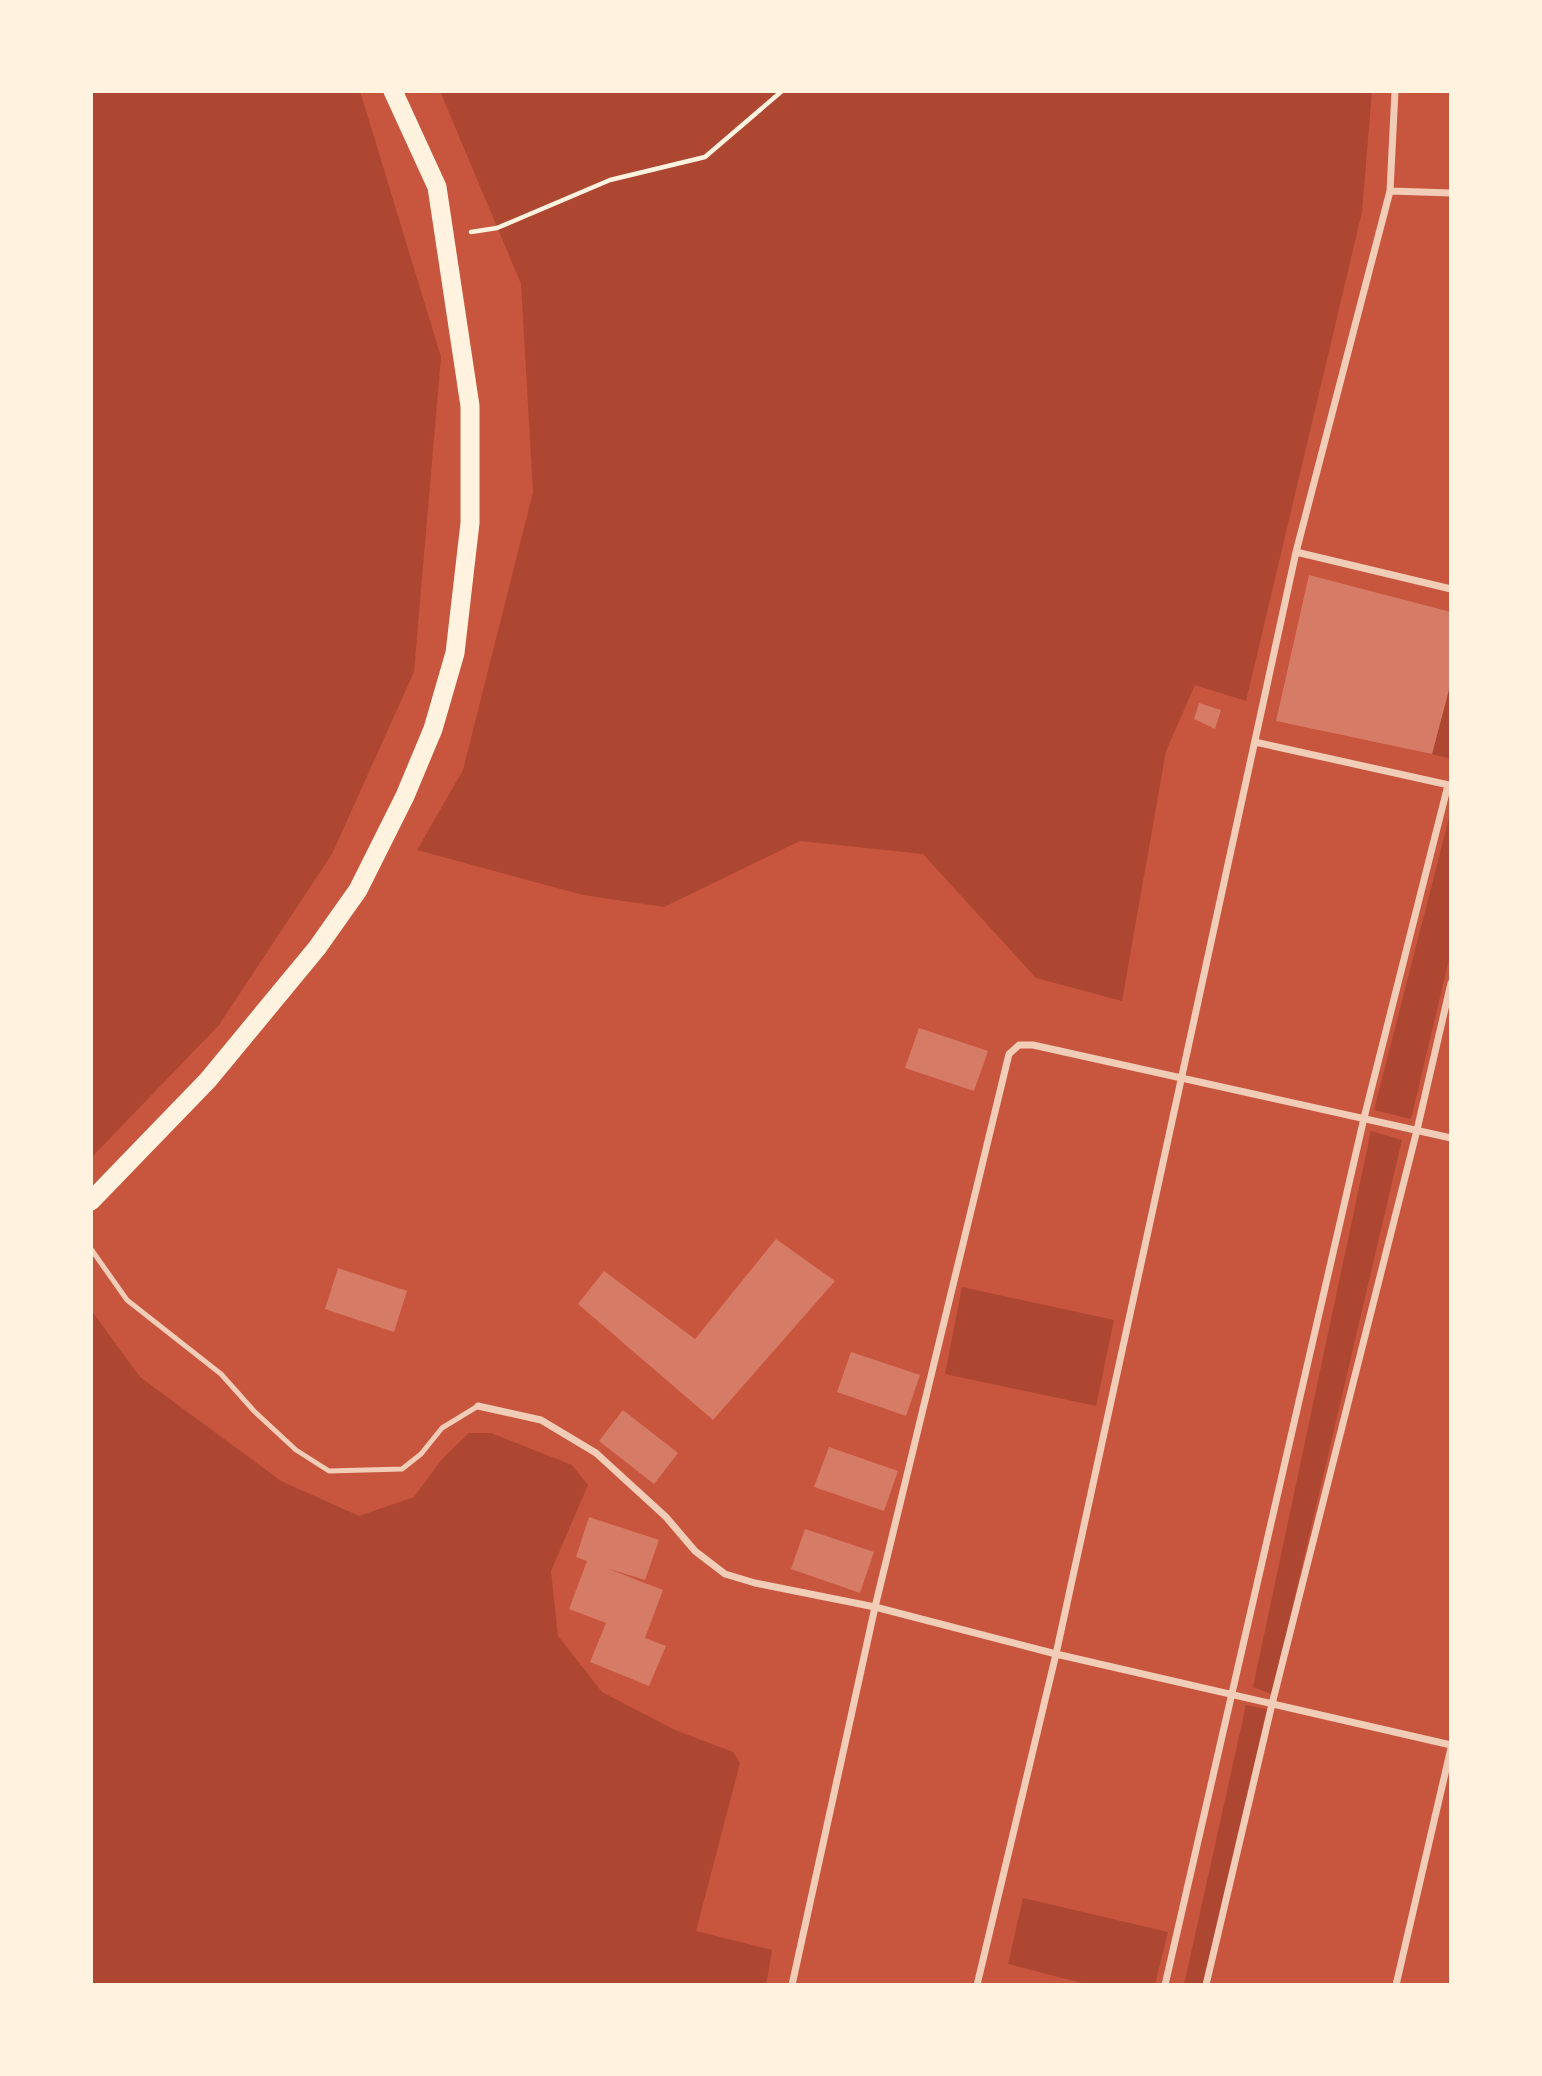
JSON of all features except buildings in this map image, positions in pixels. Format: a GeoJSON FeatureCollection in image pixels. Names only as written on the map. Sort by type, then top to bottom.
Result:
{"type":"FeatureCollection","features":[{"type":"Feature","properties":{"kind":"highway"},"geometry":{"type":"LineString","coordinates":[[91,1201],[208,1080],[317,948],[358,890],[405,796],[433,729],[455,653],[470,523],[470,406],[436,187],[393,91]]}},
{"type":"Feature","properties":{"kind":"street"},"geometry":{"type":"LineString","coordinates":[[977,1985],[1056,1654],[1296,552],[1390,191],[1395,91]]}},
{"type":"Feature","properties":{"kind":"street"},"geometry":{"type":"LineString","coordinates":[[1390,191],[1451,193]]}},
{"type":"Feature","properties":{"kind":"street"},"geometry":{"type":"LineString","coordinates":[[1296,552],[1451,590]]}},
{"type":"Feature","properties":{"kind":"street"},"geometry":{"type":"LineString","coordinates":[[1165,1985],[1364,1118],[1449,785],[1255,742]]}},
{"type":"Feature","properties":{"kind":"street"},"geometry":{"type":"LineString","coordinates":[[1206,1985],[1272,1704],[1451,983]]}},
{"type":"Feature","properties":{"kind":"street"},"geometry":{"type":"LineString","coordinates":[[792,1985],[875,1607],[1009,1054],[1019,1045],[1033,1045],[1451,1138]]}},
{"type":"Feature","properties":{"kind":"street"},"geometry":{"type":"LineString","coordinates":[[478,1406],[541,1420],[596,1453],[666,1517],[695,1550],[725,1574],[755,1583],[875,1607],[1056,1654],[1451,1747],[1396,1985]]}},
{"type":"Feature","properties":{"kind":"lane"},"geometry":{"type":"LineString","coordinates":[[91,1249],[127,1300],[221,1374],[254,1411],[296,1450],[329,1471],[402,1469],[421,1454],[442,1428],[478,1406]]}},
{"type":"Feature","properties":{"kind":"path"},"geometry":{"type":"LineString","coordinates":[[444,235],[497,228],[610,180],[705,157],[782,91]]}},
{"type":"Feature","properties":{"kind":"shaded area"},"geometry":{"type":"Polygon","coordinates":[[[91,91],[360,91],[441,357],[414,672],[332,854],[219,1025],[91,1158],[91,91]]]}},
{"type":"Feature","properties":{"kind":"shaded area"},"geometry":{"type":"Polygon","coordinates":[[[440,91],[1372,91],[1362,212],[1246,701],[1195,685],[1166,751],[1122,1001],[1036,978],[923,854],[800,841],[664,907],[583,895],[417,850],[463,770],[533,492],[521,284],[440,91]]]}},
{"type":"Feature","properties":{"kind":"shaded area"},"geometry":{"type":"Polygon","coordinates":[[[1451,682],[1451,759],[1432,754],[1451,682]]]}},
{"type":"Feature","properties":{"kind":"shaded area"},"geometry":{"type":"Polygon","coordinates":[[[1451,810],[1451,951],[1411,1119],[1374,1110],[1451,810]]]}},
{"type":"Feature","properties":{"kind":"shaded area"},"geometry":{"type":"Polygon","coordinates":[[[1371,1131],[1402,1140],[1272,1694],[1253,1687],[1371,1131]]]}},
{"type":"Feature","properties":{"kind":"shaded area"},"geometry":{"type":"Polygon","coordinates":[[[962,1287],[1114,1320],[1096,1406],[945,1374],[962,1287]]]}},
{"type":"Feature","properties":{"kind":"shaded area"},"geometry":{"type":"Polygon","coordinates":[[[91,1310],[140,1377],[281,1481],[359,1516],[414,1497],[442,1459],[469,1433],[491,1433],[572,1465],[588,1485],[551,1571],[558,1636],[602,1692],[675,1730],[733,1752],[740,1763],[696,1931],[772,1950],[766,1985],[91,1985],[91,1310]]]}},
{"type":"Feature","properties":{"kind":"shaded area"},"geometry":{"type":"Polygon","coordinates":[[[1246,1705],[1271,1710],[1210,1985],[1184,1985],[1246,1705]]]}},
{"type":"Feature","properties":{"kind":"shaded area"},"geometry":{"type":"Polygon","coordinates":[[[1023,1898],[1168,1932],[1155,1985],[1089,1985],[1008,1964],[1023,1898]]]}}]}
